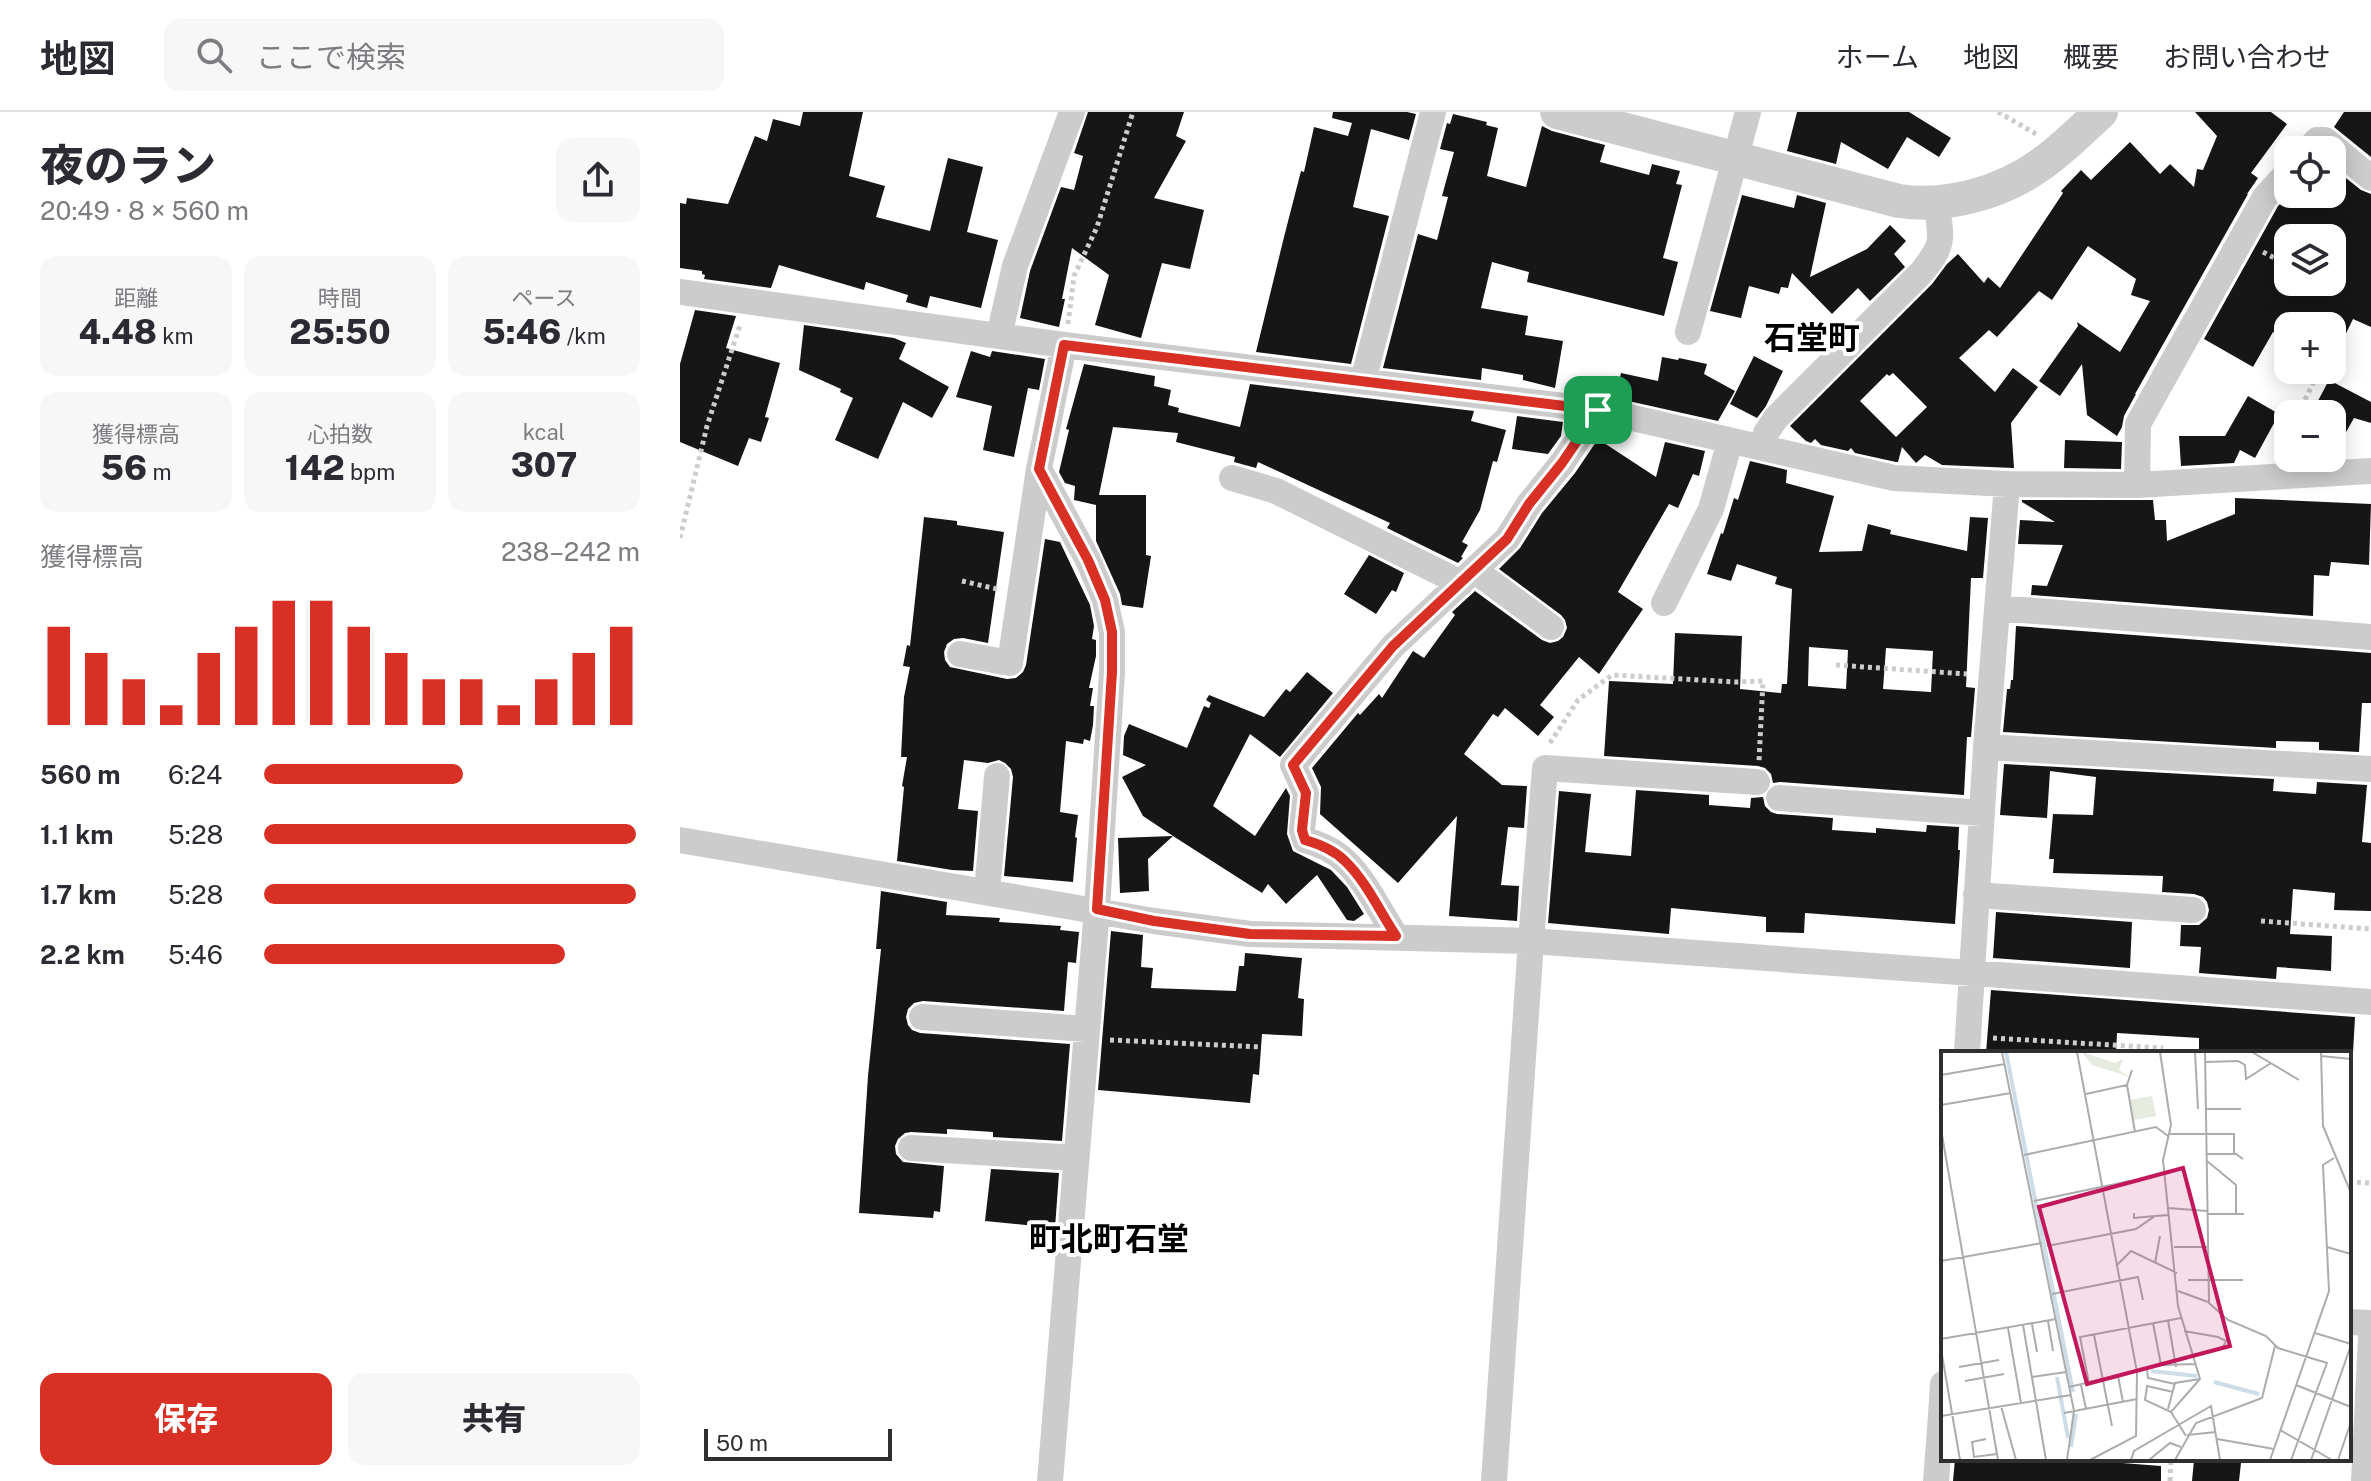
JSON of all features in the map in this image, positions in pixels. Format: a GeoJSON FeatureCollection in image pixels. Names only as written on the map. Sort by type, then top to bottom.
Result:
{"type":"FeatureCollection","features":[{"type":"Feature","properties":{"kind":"street"},"geometry":{"type":"LineString","coordinates":[[999,336],[1015,266],[1072,112]]}},
{"type":"Feature","properties":{"kind":"street"},"geometry":{"type":"LineString","coordinates":[[1363,381],[1433,112]]}},
{"type":"Feature","properties":{"kind":"street"},"geometry":{"type":"LineString","coordinates":[[1557,112],[1899,201],[1924,204],[1994,188],[2038,167],[2101,112]]}},
{"type":"Feature","properties":{"kind":"street"},"geometry":{"type":"LineString","coordinates":[[1688,332],[1748,112]]}},
{"type":"Feature","properties":{"kind":"street"},"geometry":{"type":"LineString","coordinates":[[2346,157],[2371,178]]}},
{"type":"Feature","properties":{"kind":"street"},"geometry":{"type":"LineString","coordinates":[[2137,485],[2138,424],[2265,197],[2274,187]]}},
{"type":"Feature","properties":{"kind":"street"},"geometry":{"type":"LineString","coordinates":[[1762,447],[1766,433],[1776,418],[1911,284],[1935,256],[1941,238],[1936,203]]}},
{"type":"Feature","properties":{"kind":"street"},"geometry":{"type":"LineString","coordinates":[[680,292],[1064,345],[1598,410],[1894,478],[2007,484],[2137,485],[2371,471]]}},
{"type":"Feature","properties":{"kind":"street"},"geometry":{"type":"LineString","coordinates":[[960,654],[1010,663],[1039,469],[1064,345]]}},
{"type":"Feature","properties":{"kind":"street"},"geometry":{"type":"LineString","coordinates":[[1396,936],[1344,860],[1305,840],[1302,830],[1306,793],[1293,765],[1393,646],[1507,539],[1598,410]]}},
{"type":"Feature","properties":{"kind":"street"},"geometry":{"type":"LineString","coordinates":[[1664,603],[1711,509],[1730,441]]}},
{"type":"Feature","properties":{"kind":"street"},"geometry":{"type":"LineString","coordinates":[[1039,469],[1088,560],[1105,600],[1112,632],[1097,909],[1050,1481]]}},
{"type":"Feature","properties":{"kind":"street"},"geometry":{"type":"LineString","coordinates":[[1232,478],[1276,491],[1468,577],[1551,627]]}},
{"type":"Feature","properties":{"kind":"street"},"geometry":{"type":"LineString","coordinates":[[1967,1045],[2007,484]]}},
{"type":"Feature","properties":{"kind":"street"},"geometry":{"type":"LineString","coordinates":[[1997,608],[2371,637]]}},
{"type":"Feature","properties":{"kind":"street"},"geometry":{"type":"LineString","coordinates":[[1986,747],[2371,769]]}},
{"type":"Feature","properties":{"kind":"street"},"geometry":{"type":"LineString","coordinates":[[1494,1481],[1545,768],[1757,782]]}},
{"type":"Feature","properties":{"kind":"street"},"geometry":{"type":"LineString","coordinates":[[987,892],[997,776]]}},
{"type":"Feature","properties":{"kind":"street"},"geometry":{"type":"LineString","coordinates":[[1779,798],[1982,813]]}},
{"type":"Feature","properties":{"kind":"street"},"geometry":{"type":"LineString","coordinates":[[680,840],[1154,921],[1250,934],[1531,941],[2371,1002]]}},
{"type":"Feature","properties":{"kind":"street"},"geometry":{"type":"LineString","coordinates":[[1976,895],[2193,910]]}},
{"type":"Feature","properties":{"kind":"street"},"geometry":{"type":"LineString","coordinates":[[922,1017],[1086,1034]]}},
{"type":"Feature","properties":{"kind":"street"},"geometry":{"type":"LineString","coordinates":[[911,1148],[1076,1158]]}},
{"type":"Feature","properties":{"kind":"street"},"geometry":{"type":"LineString","coordinates":[[2351,1322],[2371,1323]]}},
{"type":"Feature","properties":{"kind":"street"},"geometry":{"type":"LineString","coordinates":[[2359,1465],[2371,1336]]}},
{"type":"Feature","properties":{"kind":"street"},"geometry":{"type":"LineString","coordinates":[[1936,1481],[1941,1429]]}},
{"type":"Feature","properties":{"kind":"path"},"geometry":{"type":"LineString","coordinates":[[1064,345],[1074,276],[1097,227],[1133,112]]}},
{"type":"Feature","properties":{"kind":"path"},"geometry":{"type":"LineString","coordinates":[[1998,112],[2062,148]]}},
{"type":"Feature","properties":{"kind":"path"},"geometry":{"type":"LineString","coordinates":[[680,538],[707,426],[748,301]]}},
{"type":"Feature","properties":{"kind":"path"},"geometry":{"type":"LineString","coordinates":[[962,581],[1021,594]]}},
{"type":"Feature","properties":{"kind":"path"},"geometry":{"type":"LineString","coordinates":[[1836,665],[1992,676]]}},
{"type":"Feature","properties":{"kind":"path"},"geometry":{"type":"LineString","coordinates":[[1545,768],[1550,741],[1578,700],[1612,675],[1763,681],[1757,782]]}},
{"type":"Feature","properties":{"kind":"path"},"geometry":{"type":"LineString","coordinates":[[2261,921],[2371,929]]}},
{"type":"Feature","properties":{"kind":"path"},"geometry":{"type":"LineString","coordinates":[[1086,1034],[1261,1047]]}},
{"type":"Feature","properties":{"kind":"path"},"geometry":{"type":"LineString","coordinates":[[1967,1045],[2163,1048]]}},
{"type":"Feature","properties":{"kind":"path"},"geometry":{"type":"LineString","coordinates":[[2351,1182],[2371,1183]]}},
{"type":"Feature","properties":{"kind":"path"},"geometry":{"type":"LineString","coordinates":[[2170,1481],[2171,1461]]}},
{"type":"Feature","properties":{"kind":"building"},"geometry":{"type":"Polygon","coordinates":[[[803,112],[863,112],[849,176],[885,186],[876,217],[930,231],[948,158],[983,167],[967,232],[998,240],[981,308],[930,296],[927,308],[906,302],[908,295],[866,282],[864,290],[779,265],[771,288],[704,279],[702,271],[680,268],[680,203],[686,204],[687,198],[728,204],[755,136],[767,141],[773,119],[800,126],[803,112]]]}},
{"type":"Feature","properties":{"kind":"building"},"geometry":{"type":"Polygon","coordinates":[[[1088,112],[1184,112],[1176,136],[1186,141],[1154,198],[1204,210],[1190,269],[1162,263],[1141,338],[1095,325],[1109,275],[1072,248],[1059,327],[1020,318],[1030,271],[1061,187],[1074,190],[1083,156],[1074,153],[1088,112]]]}},
{"type":"Feature","properties":{"kind":"building"},"geometry":{"type":"Polygon","coordinates":[[[1333,112],[1416,114],[1409,140],[1371,129],[1353,207],[1389,216],[1351,364],[1256,352],[1314,127],[1348,136],[1352,123],[1332,118],[1333,112]]]}},
{"type":"Feature","properties":{"kind":"building"},"geometry":{"type":"Polygon","coordinates":[[[1797,112],[1909,112],[1951,138],[1939,157],[1907,137],[1888,169],[1841,142],[1836,164],[1787,151],[1797,112]]]}},
{"type":"Feature","properties":{"kind":"building"},"geometry":{"type":"Polygon","coordinates":[[[2195,112],[2271,112],[2287,124],[2278,136],[2274,136],[2274,142],[2251,173],[2258,178],[2135,394],[2117,436],[2087,415],[2082,364],[2060,396],[2039,381],[2078,326],[2077,322],[2120,352],[2150,301],[2131,295],[2136,279],[2088,246],[2052,300],[2039,291],[1997,337],[1989,330],[1959,358],[1995,392],[2013,368],[2038,387],[2011,423],[2014,468],[1942,465],[1925,455],[1916,463],[1902,447],[1896,462],[1855,453],[1851,448],[1848,451],[1821,445],[1815,439],[1811,443],[1790,426],[1958,254],[1984,283],[1988,277],[2000,288],[2063,193],[2061,191],[2081,170],[2091,180],[2130,142],[2160,174],[2170,164],[2194,187],[2197,169],[2203,170],[2217,136],[2195,112]],[[1893,373],[1887,374],[1860,401],[1896,437],[1927,407],[1893,373]]]}},
{"type":"Feature","properties":{"kind":"building"},"geometry":{"type":"Polygon","coordinates":[[[2344,112],[2371,112],[2371,157],[2346,136],[2334,127],[2344,112]]]}},
{"type":"Feature","properties":{"kind":"building"},"geometry":{"type":"Polygon","coordinates":[[[1453,114],[1487,122],[1486,125],[1498,128],[1487,176],[1526,187],[1542,126],[1605,145],[1600,162],[1649,175],[1652,164],[1680,171],[1676,184],[1682,185],[1663,258],[1678,262],[1664,316],[1527,282],[1529,272],[1492,262],[1481,308],[1528,316],[1525,335],[1563,341],[1555,388],[1523,380],[1523,375],[1482,368],[1481,380],[1383,368],[1418,234],[1437,240],[1448,197],[1442,196],[1454,152],[1440,149],[1447,123],[1450,124],[1453,114]]]}},
{"type":"Feature","properties":{"kind":"building"},"geometry":{"type":"Polygon","coordinates":[[[2346,178],[2371,194],[2371,327],[2353,319],[2346,333],[2346,312],[2274,312],[2274,332],[2253,367],[2204,339],[2277,208],[2346,208],[2346,178]]]}},
{"type":"Feature","properties":{"kind":"building"},"geometry":{"type":"Polygon","coordinates":[[[1742,195],[1794,208],[1797,195],[1826,203],[1810,277],[1867,249],[1890,225],[1906,241],[1894,254],[1905,267],[1870,301],[1858,288],[1832,314],[1792,273],[1788,288],[1781,287],[1779,294],[1749,286],[1741,318],[1710,311],[1742,195]]]}},
{"type":"Feature","properties":{"kind":"building"},"geometry":{"type":"Polygon","coordinates":[[[695,310],[736,316],[726,348],[780,363],[761,442],[749,438],[738,466],[680,442],[680,364],[695,310]]]}},
{"type":"Feature","properties":{"kind":"building"},"geometry":{"type":"Polygon","coordinates":[[[804,325],[894,338],[906,343],[899,359],[949,387],[932,418],[903,402],[878,459],[835,440],[853,398],[840,392],[841,389],[799,370],[804,325]]]}},
{"type":"Feature","properties":{"kind":"building"},"geometry":{"type":"Polygon","coordinates":[[[971,351],[990,357],[992,351],[1045,359],[1039,390],[1028,388],[1014,457],[983,450],[992,406],[956,397],[971,351]]]}},
{"type":"Feature","properties":{"kind":"building"},"geometry":{"type":"Polygon","coordinates":[[[1754,356],[1783,371],[1757,418],[1730,404],[1754,356]]]}},
{"type":"Feature","properties":{"kind":"building"},"geometry":{"type":"Polygon","coordinates":[[[1662,357],[1707,364],[1704,374],[1735,391],[1718,421],[1615,398],[1621,373],[1658,381],[1662,357]]]}},
{"type":"Feature","properties":{"kind":"building"},"geometry":{"type":"Polygon","coordinates":[[[1084,364],[1155,376],[1154,386],[1171,390],[1168,405],[1179,408],[1178,412],[1240,427],[1250,384],[1474,411],[1471,421],[1506,430],[1497,462],[1493,461],[1480,510],[1462,542],[1468,545],[1458,563],[1387,528],[1390,523],[1258,462],[1256,468],[1234,462],[1235,457],[1176,442],[1178,433],[1113,427],[1099,495],[1146,495],[1146,555],[1151,556],[1143,608],[1122,605],[1096,541],[1096,505],[1074,500],[1075,486],[1065,483],[1059,472],[1069,430],[1066,429],[1084,364]]]}},
{"type":"Feature","properties":{"kind":"building"},"geometry":{"type":"Polygon","coordinates":[[[2327,384],[2337,384],[2371,402],[2371,423],[2354,418],[2346,432],[2346,400],[2318,400],[2327,384]]]}},
{"type":"Feature","properties":{"kind":"building"},"geometry":{"type":"Polygon","coordinates":[[[2248,396],[2274,411],[2274,423],[2255,458],[2240,450],[2234,463],[2181,466],[2179,436],[2225,436],[2248,396]]]}},
{"type":"Feature","properties":{"kind":"building"},"geometry":{"type":"Polygon","coordinates":[[[1517,416],[1563,422],[1561,436],[1548,454],[1512,449],[1517,416]]]}},
{"type":"Feature","properties":{"kind":"building"},"geometry":{"type":"Polygon","coordinates":[[[1598,439],[1656,477],[1665,442],[1705,451],[1699,476],[1693,474],[1678,508],[1669,504],[1618,592],[1643,609],[1599,674],[1579,657],[1540,705],[1554,717],[1538,736],[1505,708],[1498,717],[1493,714],[1464,754],[1502,785],[1527,786],[1524,828],[1508,827],[1501,885],[1519,886],[1517,921],[1449,916],[1457,816],[1398,883],[1320,814],[1321,787],[1312,768],[1358,713],[1360,715],[1379,694],[1382,698],[1413,651],[1424,658],[1455,615],[1452,612],[1475,591],[1542,640],[1550,643],[1563,637],[1567,628],[1561,615],[1499,569],[1520,548],[1542,513],[1598,439]]]}},
{"type":"Feature","properties":{"kind":"building"},"geometry":{"type":"Polygon","coordinates":[[[2065,440],[2122,442],[2121,469],[2064,468],[2065,440]]]}},
{"type":"Feature","properties":{"kind":"building"},"geometry":{"type":"Polygon","coordinates":[[[1750,461],[1787,470],[1786,483],[1834,496],[1819,552],[1862,551],[1868,524],[1891,530],[1890,534],[1967,551],[1970,517],[1988,518],[1983,578],[1971,578],[1966,687],[1975,688],[1971,737],[1967,737],[1964,795],[1773,783],[1771,774],[1758,766],[1604,756],[1609,681],[1673,684],[1675,633],[1742,636],[1740,689],[1781,693],[1782,684],[1787,684],[1792,589],[1775,584],[1777,577],[1737,564],[1731,581],[1707,574],[1734,498],[1738,500],[1750,461]],[[1809,647],[1808,686],[1846,689],[1848,650],[1809,647]],[[1886,648],[1883,689],[1931,692],[1933,651],[1886,648]]]}},
{"type":"Feature","properties":{"kind":"building"},"geometry":{"type":"Polygon","coordinates":[[[2235,498],[2371,504],[2369,565],[2331,562],[2329,576],[2314,575],[2313,616],[2031,595],[2032,585],[2047,586],[2063,545],[2018,544],[2020,520],[2055,522],[2022,500],[2153,500],[2155,520],[2166,520],[2167,541],[2235,514],[2235,498]]]}},
{"type":"Feature","properties":{"kind":"building"},"geometry":{"type":"Polygon","coordinates":[[[924,517],[1004,532],[988,643],[954,639],[947,644],[944,652],[950,667],[1007,679],[1016,678],[1023,672],[1045,539],[1060,542],[1090,605],[1094,626],[1092,639],[1096,640],[1089,688],[1093,688],[1090,706],[1094,706],[1093,725],[1090,741],[1084,739],[1083,744],[1066,741],[1060,812],[1078,815],[1073,882],[1004,876],[1013,777],[1011,769],[999,760],[988,763],[964,760],[958,809],[978,811],[973,871],[897,861],[907,757],[901,757],[904,697],[910,667],[903,666],[907,645],[910,646],[924,517]]]}},
{"type":"Feature","properties":{"kind":"building"},"geometry":{"type":"Polygon","coordinates":[[[1369,555],[1404,573],[1396,592],[1392,590],[1376,614],[1344,594],[1369,555]]]}},
{"type":"Feature","properties":{"kind":"building"},"geometry":{"type":"Polygon","coordinates":[[[2016,626],[2371,653],[2371,703],[2362,703],[2359,752],[2319,750],[2319,742],[2276,741],[2276,748],[2003,732],[2007,689],[2010,689],[2013,680],[2016,626]]]}},
{"type":"Feature","properties":{"kind":"building"},"geometry":{"type":"Polygon","coordinates":[[[1307,672],[1333,693],[1280,757],[1250,734],[1213,806],[1255,836],[1286,788],[1290,796],[1287,834],[1293,851],[1331,870],[1347,887],[1364,914],[1354,921],[1347,920],[1317,875],[1286,904],[1268,884],[1262,893],[1143,816],[1122,777],[1146,765],[1123,755],[1124,736],[1129,724],[1187,748],[1204,706],[1209,708],[1211,703],[1206,700],[1209,695],[1264,717],[1286,689],[1290,692],[1307,672]]]}},
{"type":"Feature","properties":{"kind":"building"},"geometry":{"type":"Polygon","coordinates":[[[2004,764],[2274,779],[2273,791],[2316,794],[2317,782],[2367,785],[2362,842],[2371,843],[2371,911],[2334,910],[2335,893],[2293,889],[2290,934],[2332,936],[2331,971],[2277,967],[2276,979],[2199,973],[2201,947],[2180,946],[2181,925],[2199,925],[2207,918],[2209,910],[2203,897],[2162,892],[2163,876],[2053,873],[2054,859],[2049,859],[2053,814],[2093,815],[2096,777],[2050,771],[2047,818],[2000,815],[2004,764]]]}},
{"type":"Feature","properties":{"kind":"building"},"geometry":{"type":"Polygon","coordinates":[[[1636,790],[1709,795],[1709,805],[1750,808],[1751,798],[1763,797],[1765,806],[1777,814],[1833,818],[1832,830],[1876,833],[1876,828],[1926,832],[1927,825],[1959,827],[1955,924],[1805,913],[1804,933],[1766,932],[1766,917],[1671,908],[1669,934],[1548,923],[1559,791],[1591,794],[1585,852],[1631,856],[1636,790]]]}},
{"type":"Feature","properties":{"kind":"building"},"geometry":{"type":"Polygon","coordinates":[[[1173,836],[1148,859],[1149,891],[1120,893],[1118,838],[1173,836]]]}},
{"type":"Feature","properties":{"kind":"building"},"geometry":{"type":"Polygon","coordinates":[[[881,891],[947,902],[946,915],[1000,918],[999,922],[1061,926],[1060,930],[1079,932],[1076,963],[1068,962],[1064,1011],[923,1001],[914,1003],[908,1009],[908,1025],[920,1033],[1070,1044],[1062,1141],[993,1137],[993,1132],[947,1129],[947,1134],[911,1132],[898,1139],[896,1154],[903,1162],[944,1166],[940,1212],[934,1211],[933,1218],[859,1213],[868,1076],[881,949],[876,949],[881,891]]]}},
{"type":"Feature","properties":{"kind":"building"},"geometry":{"type":"Polygon","coordinates":[[[1996,912],[2132,922],[2130,968],[1993,958],[1996,912]]]}},
{"type":"Feature","properties":{"kind":"building"},"geometry":{"type":"Polygon","coordinates":[[[1111,931],[1143,935],[1141,967],[1153,968],[1151,988],[1236,991],[1239,966],[1244,966],[1245,953],[1302,958],[1298,998],[1304,999],[1302,1036],[1262,1034],[1259,1075],[1253,1074],[1250,1103],[1098,1090],[1111,931]]]}},
{"type":"Feature","properties":{"kind":"building"},"geometry":{"type":"Polygon","coordinates":[[[1991,990],[2355,1017],[2353,1053],[2199,1050],[2199,1038],[2117,1033],[2116,1051],[1986,1051],[1991,990]]]}},
{"type":"Feature","properties":{"kind":"building"},"geometry":{"type":"Polygon","coordinates":[[[991,1169],[1059,1173],[1055,1228],[985,1221],[991,1169]]]}},
{"type":"Feature","properties":{"kind":"building"},"geometry":{"type":"Polygon","coordinates":[[[1955,1461],[2097,1461],[2161,1466],[2161,1481],[1953,1481],[1955,1461]]]}},
{"type":"Feature","properties":{"kind":"building"},"geometry":{"type":"Polygon","coordinates":[[[2194,1461],[2241,1463],[2239,1481],[2192,1481],[2194,1461]]]}},
{"type":"Feature","properties":{"kind":"district","name":"石堂町"},"geometry":{"type":"Point","coordinates":[1812,337]}},
{"type":"Feature","properties":{"kind":"district","name":"町北町石堂"},"geometry":{"type":"Point","coordinates":[1109,1238]}},
{"type":"Feature","properties":{"kind":"route"},"geometry":{"type":"LineString","coordinates":[[1064,345],[1598,410],[1507,539],[1393,646],[1293,765],[1306,793],[1302,830],[1305,840],[1344,860],[1396,936],[1250,934],[1154,921],[1097,909],[1112,632],[1105,600],[1088,560],[1039,469],[1064,345]]}}]}
